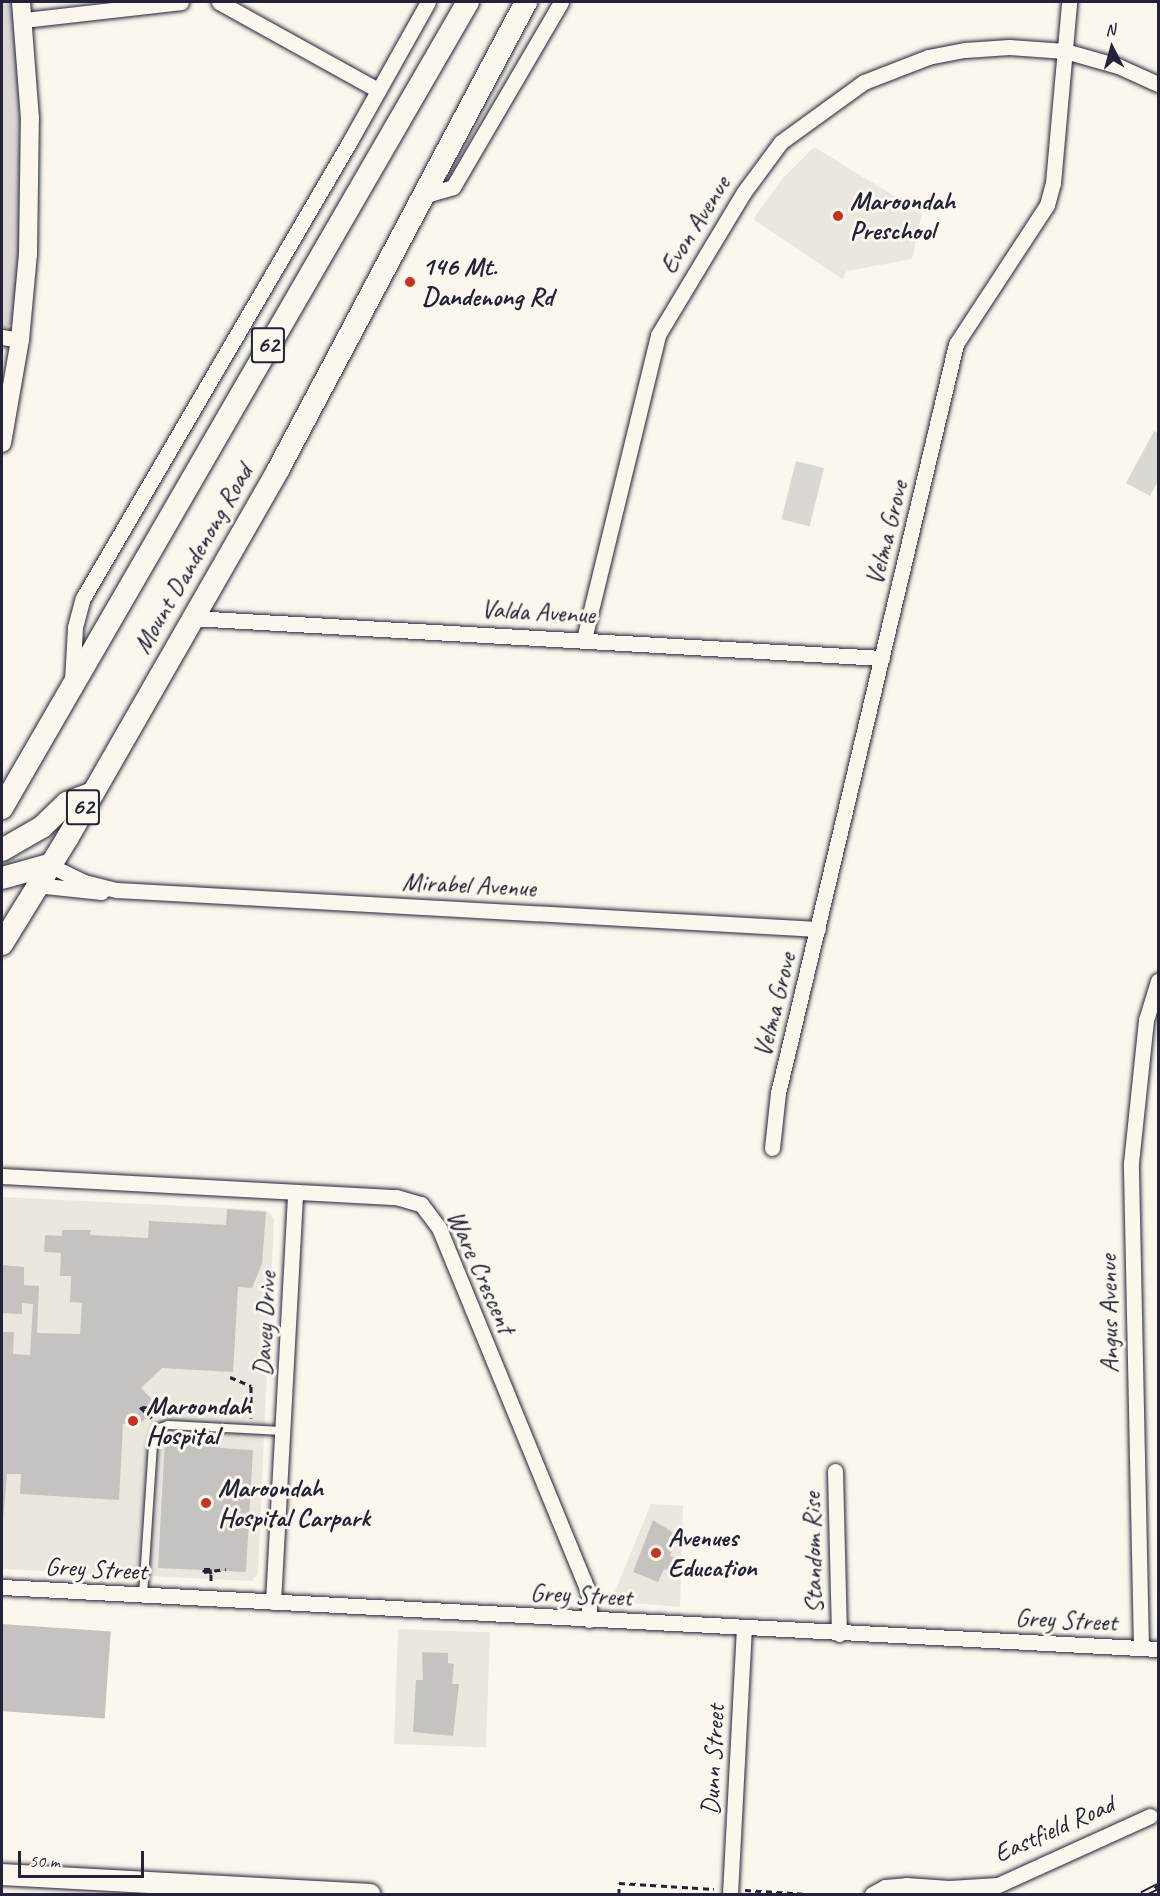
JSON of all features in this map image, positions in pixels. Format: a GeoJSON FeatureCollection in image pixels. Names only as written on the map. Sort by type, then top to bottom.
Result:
{"type":"FeatureCollection","features":[{"type":"Feature","properties":{"kind":"main road","name":"Mount Dandenong Road"},"geometry":{"type":"LineString","coordinates":[[2,808],[468,2]]}},
{"type":"Feature","properties":{"kind":"main road","name":"Mount Dandenong Road"},"geometry":{"type":"LineString","coordinates":[[2,944],[192,618],[334,368],[422,196],[526,2]]}},
{"type":"Feature","properties":{"kind":"main road"},"geometry":{"type":"LineString","coordinates":[[5,845],[42,827],[67,803],[90,794]]}},
{"type":"Feature","properties":{"kind":"main road"},"geometry":{"type":"LineString","coordinates":[[5,845],[49,864]]}},
{"type":"Feature","properties":{"kind":"main road"},"geometry":{"type":"LineString","coordinates":[[4,873],[49,864]]}},
{"type":"Feature","properties":{"kind":"main road"},"geometry":{"type":"LineString","coordinates":[[4,873],[36,885]]}},
{"type":"Feature","properties":{"kind":"main road"},"geometry":{"type":"LineString","coordinates":[[2,1874],[281,1892],[369,1894]]}},
{"type":"Feature","properties":{"kind":"street"},"geometry":{"type":"LineString","coordinates":[[2,443],[20,340],[28,254],[30,119],[21,2]]}},
{"type":"Feature","properties":{"kind":"street"},"geometry":{"type":"LineString","coordinates":[[24,20],[181,2]]}},
{"type":"Feature","properties":{"kind":"street"},"geometry":{"type":"LineString","coordinates":[[219,2],[378,90]]}},
{"type":"Feature","properties":{"kind":"street","name":"Mount Dandenong Road"},"geometry":{"type":"LineString","coordinates":[[71,690],[75,627],[83,598],[428,2]]}},
{"type":"Feature","properties":{"kind":"street"},"geometry":{"type":"LineString","coordinates":[[422,196],[453,187],[561,2]]}},
{"type":"Feature","properties":{"kind":"street","name":"Velma Grove"},"geometry":{"type":"LineString","coordinates":[[772,1148],[778,1093],[956,344],[1047,205],[1053,183],[1069,2]]}},
{"type":"Feature","properties":{"kind":"street","name":"Evon Avenue"},"geometry":{"type":"LineString","coordinates":[[584,639],[658,335],[744,192],[781,142],[857,86],[928,57],[1009,47],[1065,51],[1118,66],[1158,84]]}},
{"type":"Feature","properties":{"kind":"street"},"geometry":{"type":"LineString","coordinates":[[2,337],[20,340]]}},
{"type":"Feature","properties":{"kind":"street","name":"Valda Avenue"},"geometry":{"type":"LineString","coordinates":[[192,618],[882,658]]}},
{"type":"Feature","properties":{"kind":"street","name":"Mirabel Avenue"},"geometry":{"type":"LineString","coordinates":[[49,864],[84,882],[117,890]]}},
{"type":"Feature","properties":{"kind":"street","name":"Mirabel Avenue"},"geometry":{"type":"LineString","coordinates":[[36,885],[80,892],[117,890],[818,929]]}},
{"type":"Feature","properties":{"kind":"street","name":"Angus Avenue"},"geometry":{"type":"LineString","coordinates":[[1141,1648],[1131,1163],[1146,1020],[1158,981]]}},
{"type":"Feature","properties":{"kind":"street","name":"Ware Crescent"},"geometry":{"type":"LineString","coordinates":[[2,1176],[396,1197],[421,1204],[431,1212],[589,1594],[589,1620]]}},
{"type":"Feature","properties":{"kind":"street","name":"Davey Drive"},"geometry":{"type":"LineString","coordinates":[[273,1602],[296,1192]]}},
{"type":"Feature","properties":{"kind":"street","name":"Standom Rise"},"geometry":{"type":"LineString","coordinates":[[835,1471],[839,1634]]}},
{"type":"Feature","properties":{"kind":"street","name":"Grey Street"},"geometry":{"type":"LineString","coordinates":[[2,1587],[839,1634],[1158,1649]]}},
{"type":"Feature","properties":{"kind":"street","name":"Dunn Street"},"geometry":{"type":"LineString","coordinates":[[730,1892],[744,1628]]}},
{"type":"Feature","properties":{"kind":"street","name":"Eastfield Road"},"geometry":{"type":"LineString","coordinates":[[872,1894],[885,1887],[906,1885],[949,1888],[998,1885],[1150,1816]]}},
{"type":"Feature","properties":{"kind":"lane"},"geometry":{"type":"LineString","coordinates":[[143,1596],[153,1444],[159,1428],[168,1425],[283,1431]]}},
{"type":"Feature","properties":{"kind":"path"},"geometry":{"type":"LineString","coordinates":[[230,1377],[251,1386],[250,1412]]}},
{"type":"Feature","properties":{"kind":"path"},"geometry":{"type":"LineString","coordinates":[[140,1407],[179,1411]]}},
{"type":"Feature","properties":{"kind":"path"},"geometry":{"type":"LineString","coordinates":[[211,1582],[211,1573],[226,1569]]}},
{"type":"Feature","properties":{"kind":"path"},"geometry":{"type":"LineString","coordinates":[[619,1894],[619,1883],[730,1892],[807,1894]]}},
{"type":"Feature","properties":{"kind":"shaded area"},"geometry":{"type":"Polygon","coordinates":[[[2,2],[12,2],[16,22],[20,122],[19,257],[13,323],[6,328],[2,327],[2,2]]]}},
{"type":"Feature","properties":{"kind":"shaded area","name":"Maroondah Preschool"},"geometry":{"type":"Polygon","coordinates":[[[814,147],[922,213],[912,259],[847,271],[842,279],[753,219],[784,177],[814,147]]]}},
{"type":"Feature","properties":{"kind":"shaded area"},"geometry":{"type":"Polygon","coordinates":[[[1154,431],[1158,433],[1158,481],[1150,496],[1126,483],[1154,431]]]}},
{"type":"Feature","properties":{"kind":"shaded area"},"geometry":{"type":"Polygon","coordinates":[[[796,461],[824,468],[810,526],[781,519],[796,461]]]}},
{"type":"Feature","properties":{"kind":"shaded area","name":"Maroondah Hospital"},"geometry":{"type":"Polygon","coordinates":[[[2,1197],[266,1210],[274,1218],[258,1574],[252,1581],[2,1569],[2,1197]]]}},
{"type":"Feature","properties":{"kind":"shaded area","name":"Avenues Education"},"geometry":{"type":"Polygon","coordinates":[[[651,1504],[683,1506],[680,1607],[611,1601],[651,1504]]]}},
{"type":"Feature","properties":{"kind":"shaded area"},"geometry":{"type":"Polygon","coordinates":[[[398,1629],[490,1632],[486,1747],[394,1744],[398,1629]]]}},
{"type":"Feature","properties":{"kind":"building"},"geometry":{"type":"Polygon","coordinates":[[[227,1209],[266,1212],[262,1264],[252,1288],[238,1287],[233,1372],[162,1368],[141,1388],[158,1406],[140,1424],[123,1424],[119,1500],[20,1494],[21,1474],[7,1474],[2,1534],[2,1332],[14,1332],[13,1354],[30,1355],[33,1304],[22,1303],[22,1314],[2,1313],[2,1265],[24,1267],[24,1285],[39,1286],[37,1333],[80,1334],[82,1303],[70,1302],[71,1276],[60,1276],[61,1253],[44,1252],[45,1235],[62,1236],[62,1230],[91,1230],[90,1235],[148,1238],[149,1221],[226,1225],[227,1209]]]}},
{"type":"Feature","properties":{"kind":"building","name":"Maroondah Hospital Carpark"},"geometry":{"type":"Polygon","coordinates":[[[165,1438],[210,1440],[220,1443],[220,1448],[253,1450],[246,1572],[158,1568],[165,1438]]]}},
{"type":"Feature","properties":{"kind":"building"},"geometry":{"type":"Polygon","coordinates":[[[653,1520],[677,1535],[670,1556],[675,1558],[670,1571],[664,1569],[658,1582],[633,1572],[653,1520]]]}},
{"type":"Feature","properties":{"kind":"building"},"geometry":{"type":"Polygon","coordinates":[[[2,1624],[111,1632],[105,1718],[2,1711],[2,1624]]]}},
{"type":"Feature","properties":{"kind":"building"},"geometry":{"type":"Polygon","coordinates":[[[422,1652],[448,1653],[448,1663],[454,1664],[452,1684],[459,1684],[453,1736],[413,1732],[416,1680],[423,1680],[422,1652]]]}},
{"type":"Feature","properties":{"kind":"railway"},"geometry":{"type":"LineString","coordinates":[[1142,1894],[1158,1886]]}},
{"type":"Feature","properties":{"kind":"place","name":"Maroondah Preschool"},"geometry":{"type":"Point","coordinates":[838,216]}},
{"type":"Feature","properties":{"kind":"place","name":"146 Mt. Dandenong Rd"},"geometry":{"type":"Point","coordinates":[410,282]}},
{"type":"Feature","properties":{"kind":"place","name":"Maroondah Hospital"},"geometry":{"type":"Point","coordinates":[133,1421]}},
{"type":"Feature","properties":{"kind":"place","name":"Maroondah Hospital Carpark"},"geometry":{"type":"Point","coordinates":[206,1503]}},
{"type":"Feature","properties":{"kind":"place","name":"Avenues Education"},"geometry":{"type":"Point","coordinates":[656,1553]}}]}
